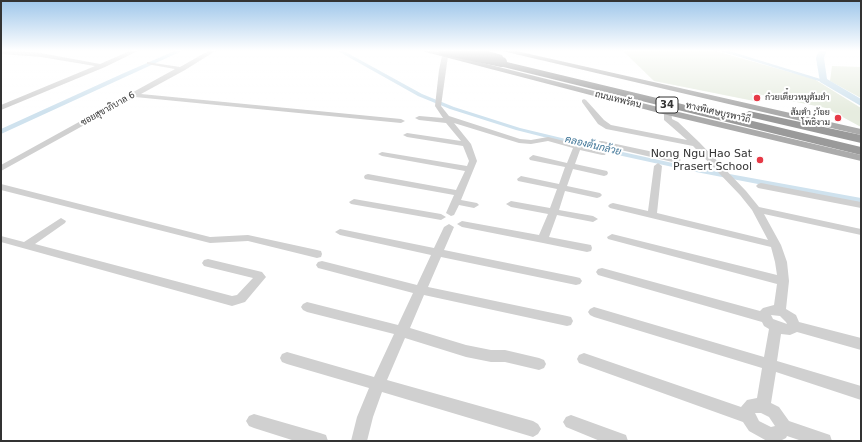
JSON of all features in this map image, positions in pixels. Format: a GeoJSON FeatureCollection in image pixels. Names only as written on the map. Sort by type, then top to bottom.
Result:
{"type":"FeatureCollection","features":[{"type":"Feature","properties":{"kind":"highway","name":"ถนนเทพรัตน"},"geometry":{"type":"LineString","coordinates":[[523,71],[861,151]]}},
{"type":"Feature","properties":{"kind":"highway","name":"ทางพิเศษบูรพาวิถี"},"geometry":{"type":"LineString","coordinates":[[548,71],[861,147]]}},
{"type":"Feature","properties":{"kind":"highway","name":"ทางพิเศษบูรพาวิถี"},"geometry":{"type":"LineString","coordinates":[[552,71],[861,140]]}},
{"type":"Feature","properties":{"kind":"highway","name":"ถนนเทพรัตน"},"geometry":{"type":"LineString","coordinates":[[565,71],[861,140]]}},
{"type":"Feature","properties":{"kind":"highway"},"geometry":{"type":"LineString","coordinates":[[757,116],[861,133]]}},
{"type":"Feature","properties":{"kind":"highway"},"geometry":{"type":"LineString","coordinates":[[734,121],[861,156]]}},
{"type":"Feature","properties":{"kind":"main road","name":"ถนนเทพรัตน"},"geometry":{"type":"LineString","coordinates":[[514,71],[668,112],[861,156]]}},
{"type":"Feature","properties":{"kind":"main road","name":"ถนนเทพรัตน"},"geometry":{"type":"LineString","coordinates":[[590,71],[861,133]]}},
{"type":"Feature","properties":{"kind":"street"},"geometry":{"type":"LineString","coordinates":[[1,108],[92,71]]}},
{"type":"Feature","properties":{"kind":"street","name":"ซอยสุขาภิบาล 6"},"geometry":{"type":"LineString","coordinates":[[1,168],[180,71]]}},
{"type":"Feature","properties":{"kind":"street"},"geometry":{"type":"LineString","coordinates":[[442,71],[438,104],[448,120],[467,144],[473,161],[451,213]]}},
{"type":"Feature","properties":{"kind":"street"},"geometry":{"type":"LineString","coordinates":[[135,95],[402,121]]}},
{"type":"Feature","properties":{"kind":"street"},"geometry":{"type":"LineString","coordinates":[[584,101],[601,122],[609,127],[696,144]]}},
{"type":"Feature","properties":{"kind":"street"},"geometry":{"type":"LineString","coordinates":[[668,112],[668,120],[696,144],[743,193],[756,210],[776,245],[781,262],[783,281],[779,311]]}},
{"type":"Feature","properties":{"kind":"street"},"geometry":{"type":"LineString","coordinates":[[674,124],[679,122],[681,115]]}},
{"type":"Feature","properties":{"kind":"street"},"geometry":{"type":"LineString","coordinates":[[419,118],[448,120],[519,141],[532,142],[548,139],[602,153]]}},
{"type":"Feature","properties":{"kind":"street"},"geometry":{"type":"LineString","coordinates":[[407,136],[467,144]]}},
{"type":"Feature","properties":{"kind":"street"},"geometry":{"type":"LineString","coordinates":[[602,143],[677,160]]}},
{"type":"Feature","properties":{"kind":"street"},"geometry":{"type":"LineString","coordinates":[[542,240],[552,211],[563,188],[577,147]]}},
{"type":"Feature","properties":{"kind":"street"},"geometry":{"type":"LineString","coordinates":[[382,154],[470,169]]}},
{"type":"Feature","properties":{"kind":"street"},"geometry":{"type":"LineString","coordinates":[[533,158],[604,173]]}},
{"type":"Feature","properties":{"kind":"street"},"geometry":{"type":"LineString","coordinates":[[652,216],[658,166]]}},
{"type":"Feature","properties":{"kind":"street"},"geometry":{"type":"LineString","coordinates":[[368,177],[457,198],[474,205]]}},
{"type":"Feature","properties":{"kind":"street"},"geometry":{"type":"LineString","coordinates":[[522,179],[597,195]]}},
{"type":"Feature","properties":{"kind":"street"},"geometry":{"type":"LineString","coordinates":[[761,186],[861,205]]}},
{"type":"Feature","properties":{"kind":"street"},"geometry":{"type":"LineString","coordinates":[[1,187],[210,240],[248,238],[420,290],[567,321]]}},
{"type":"Feature","properties":{"kind":"street"},"geometry":{"type":"LineString","coordinates":[[354,202],[445,222],[454,227],[462,224],[587,248]]}},
{"type":"Feature","properties":{"kind":"street"},"geometry":{"type":"LineString","coordinates":[[511,204],[593,219]]}},
{"type":"Feature","properties":{"kind":"street"},"geometry":{"type":"LineString","coordinates":[[613,206],[776,245]]}},
{"type":"Feature","properties":{"kind":"street"},"geometry":{"type":"LineString","coordinates":[[756,210],[861,232]]}},
{"type":"Feature","properties":{"kind":"street"},"geometry":{"type":"LineString","coordinates":[[360,441],[365,417],[378,384],[437,252],[445,222],[445,214],[451,213],[462,217],[464,221],[462,224]]}},
{"type":"Feature","properties":{"kind":"street"},"geometry":{"type":"LineString","coordinates":[[27,245],[61,222]]}},
{"type":"Feature","properties":{"kind":"street"},"geometry":{"type":"LineString","coordinates":[[340,232],[576,281]]}},
{"type":"Feature","properties":{"kind":"street"},"geometry":{"type":"LineString","coordinates":[[612,236],[783,281]]}},
{"type":"Feature","properties":{"kind":"street"},"geometry":{"type":"LineString","coordinates":[[1,239],[232,301],[241,299],[260,277],[258,275],[208,263]]}},
{"type":"Feature","properties":{"kind":"street"},"geometry":{"type":"LineString","coordinates":[[602,272],[790,330],[794,326]]}},
{"type":"Feature","properties":{"kind":"street"},"geometry":{"type":"LineString","coordinates":[[306,307],[401,331],[466,351],[491,356],[505,356],[539,364]]}},
{"type":"Feature","properties":{"kind":"street"},"geometry":{"type":"LineString","coordinates":[[762,406],[769,364],[771,323],[765,315],[767,311],[779,311],[792,319],[794,326]]}},
{"type":"Feature","properties":{"kind":"street"},"geometry":{"type":"LineString","coordinates":[[594,312],[861,393]]}},
{"type":"Feature","properties":{"kind":"street"},"geometry":{"type":"LineString","coordinates":[[794,326],[861,344]]}},
{"type":"Feature","properties":{"kind":"street"},"geometry":{"type":"LineString","coordinates":[[287,358],[533,429]]}},
{"type":"Feature","properties":{"kind":"street"},"geometry":{"type":"LineString","coordinates":[[584,359],[748,416]]}},
{"type":"Feature","properties":{"kind":"street"},"geometry":{"type":"LineString","coordinates":[[783,427],[780,433],[766,437],[754,426],[748,416],[748,408],[757,405],[768,408],[778,416],[783,427],[824,441]]}},
{"type":"Feature","properties":{"kind":"street"},"geometry":{"type":"LineString","coordinates":[[254,421],[320,441]]}},
{"type":"Feature","properties":{"kind":"street"},"geometry":{"type":"LineString","coordinates":[[571,422],[620,441]]}},
{"type":"Feature","properties":{"kind":"shaded area"},"geometry":{"type":"Polygon","coordinates":[[[643,71],[785,71],[814,79],[861,108],[861,127],[826,108],[752,93],[754,101],[654,81],[643,71]]]}},
{"type":"Feature","properties":{"kind":"shaded area"},"geometry":{"type":"Polygon","coordinates":[[[831,71],[861,71],[861,98],[830,81],[831,71]]]}},
{"type":"Feature","properties":{"kind":"waterway"},"geometry":{"type":"LineString","coordinates":[[1,132],[134,71]]}},
{"type":"Feature","properties":{"kind":"waterway","name":"คลองต้นกล้วย"},"geometry":{"type":"LineString","coordinates":[[376,71],[420,95],[452,108],[518,129],[691,169],[861,201]]}},
{"type":"Feature","properties":{"kind":"waterway"},"geometry":{"type":"LineString","coordinates":[[789,71],[824,81]]}},
{"type":"Feature","properties":{"kind":"waterway"},"geometry":{"type":"LineString","coordinates":[[822,71],[823,78]]}},
{"type":"Feature","properties":{"kind":"waterway"},"geometry":{"type":"LineString","coordinates":[[823,80],[861,103]]}},
{"type":"Feature","properties":{"kind":"place","name":"ก๋วยเตี๋ยวหมูต้มยำ"},"geometry":{"type":"Point","coordinates":[757,98]}},
{"type":"Feature","properties":{"kind":"place","name":"ส้มตำ น้อย โพธิ์งาม"},"geometry":{"type":"Point","coordinates":[838,118]}},
{"type":"Feature","properties":{"kind":"place","name":"Nong Ngu Hao Sat Prasert School"},"geometry":{"type":"Point","coordinates":[760,160]}}]}
